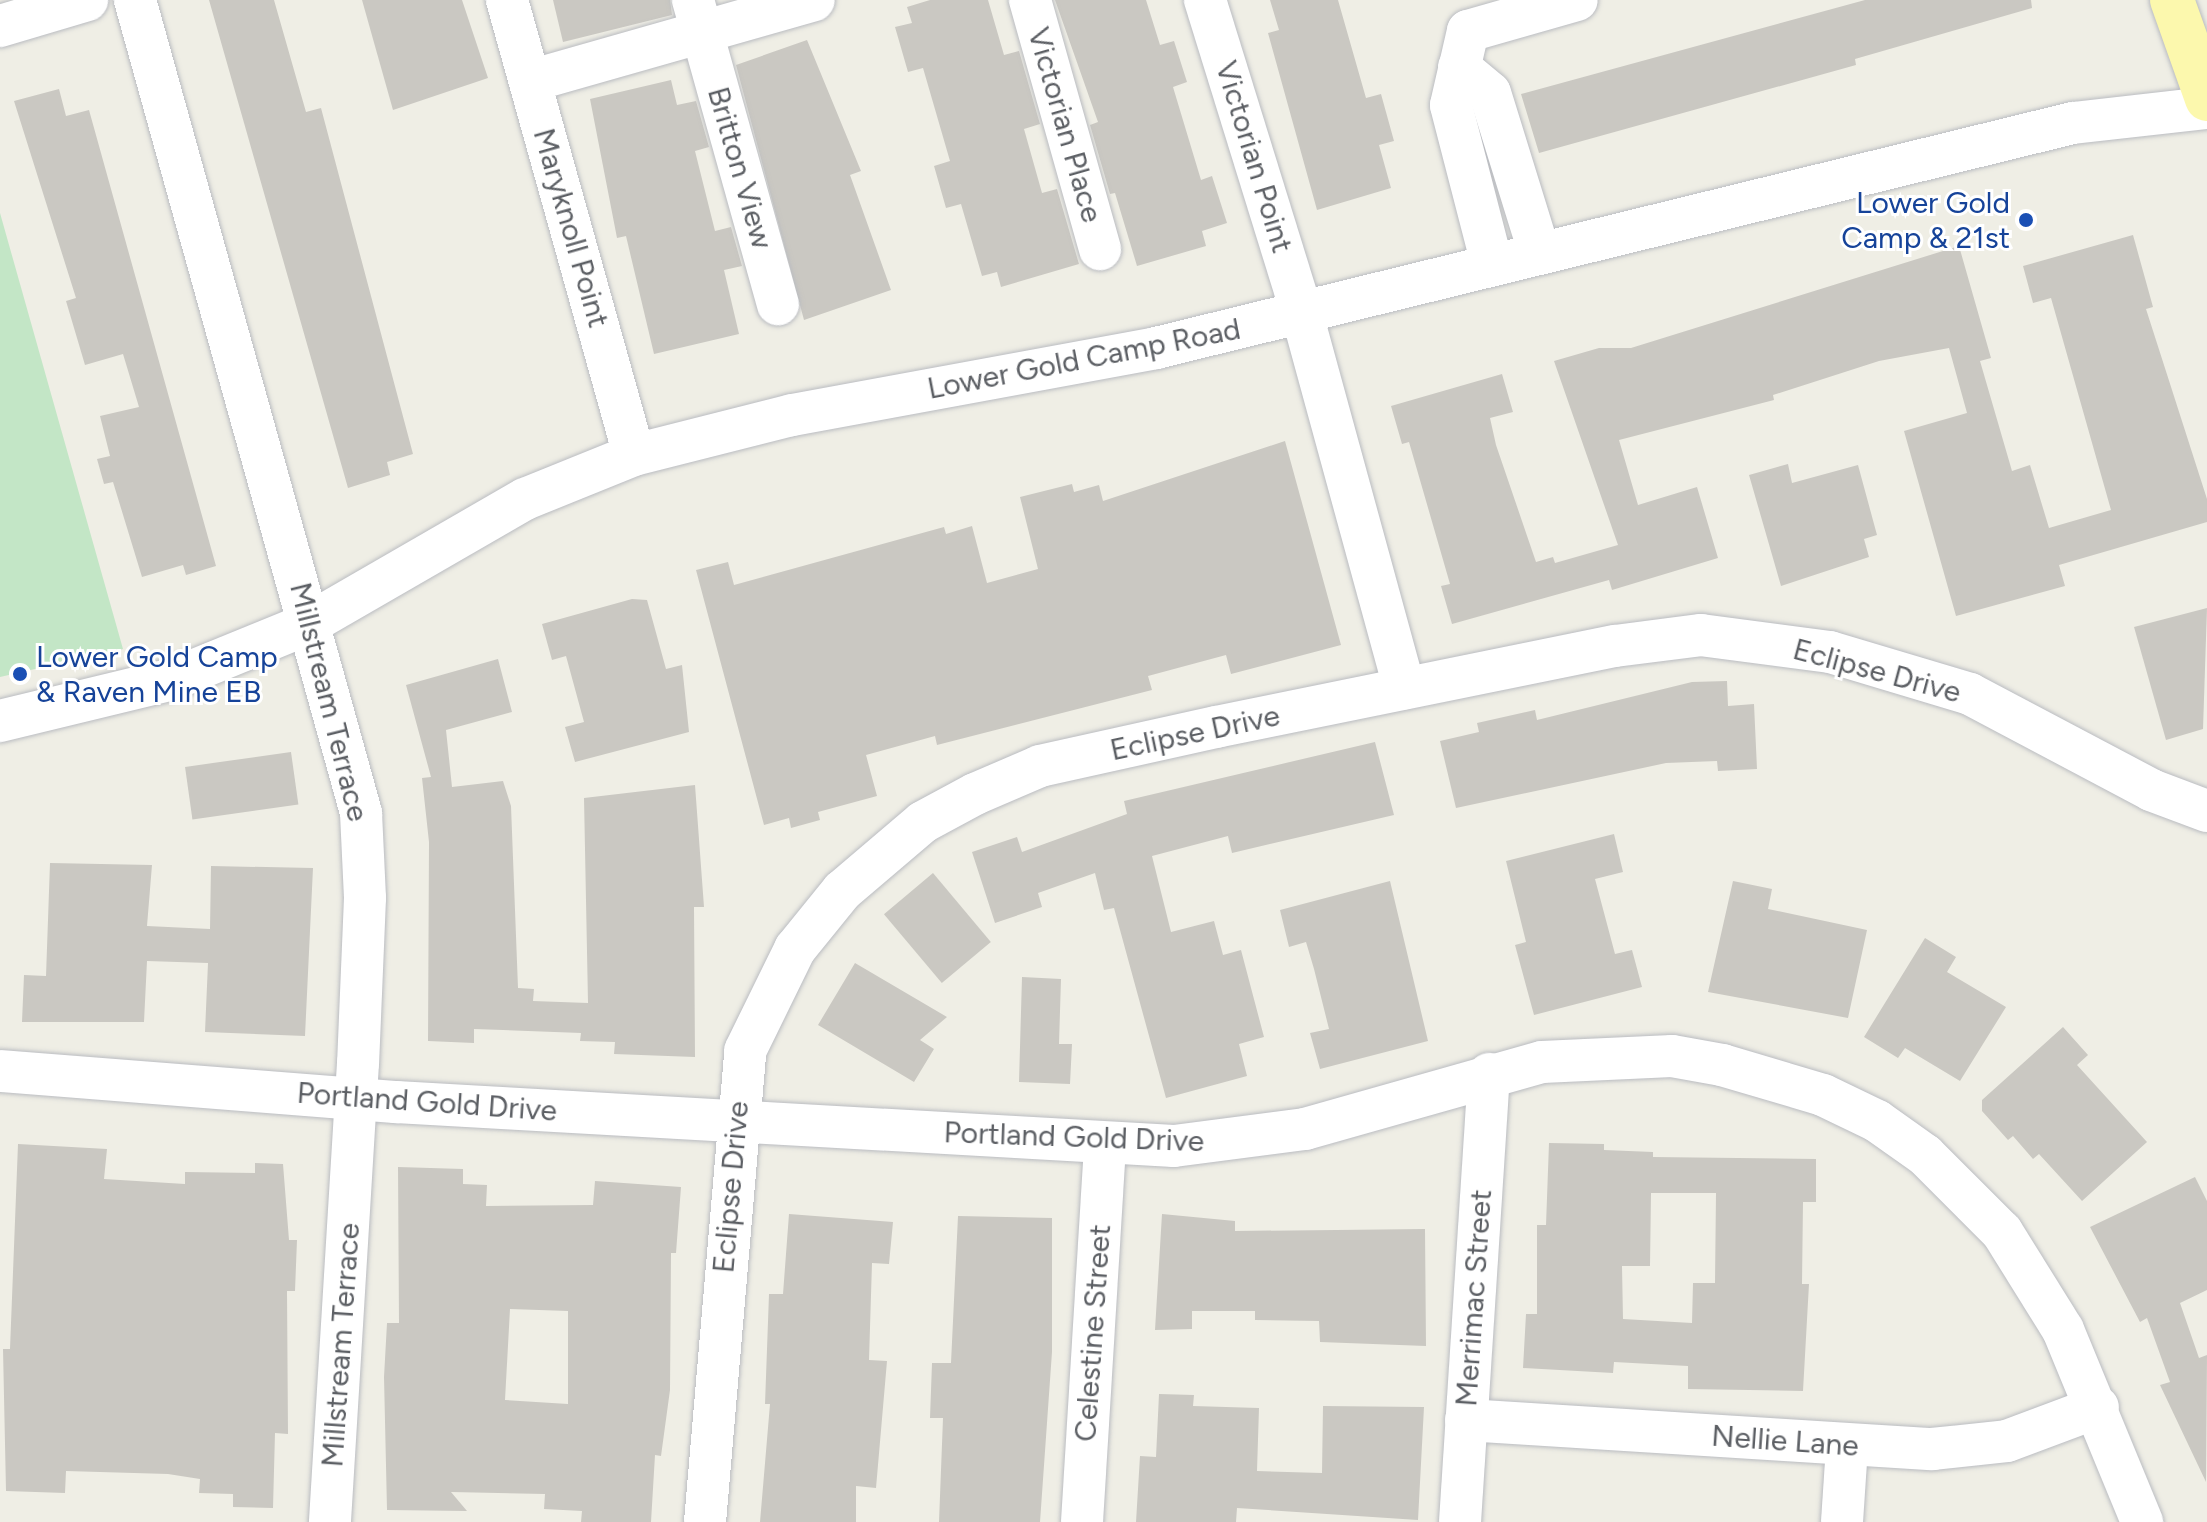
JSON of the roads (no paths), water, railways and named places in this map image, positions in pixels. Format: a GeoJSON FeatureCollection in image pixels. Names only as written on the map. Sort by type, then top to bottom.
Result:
{"type":"FeatureCollection","features":[{"type":"Feature","properties":{"kind":"main road"},"geometry":{"type":"LineString","coordinates":[[2172,0],[2207,99]]}},
{"type":"Feature","properties":{"kind":"street"},"geometry":{"type":"LineString","coordinates":[[0,26],[87,0]]}},
{"type":"Feature","properties":{"kind":"street","name":"Millstream Terrace"},"geometry":{"type":"LineString","coordinates":[[135,0],[361,813],[365,898],[330,1522]]}},
{"type":"Feature","properties":{"kind":"street","name":"Maryknoll Point"},"geometry":{"type":"LineString","coordinates":[[507,0],[634,455]]}},
{"type":"Feature","properties":{"kind":"street"},"geometry":{"type":"LineString","coordinates":[[530,81],[698,16],[814,0]]}},
{"type":"Feature","properties":{"kind":"street","name":"Victorian Place"},"geometry":{"type":"LineString","coordinates":[[1030,0],[1100,249]]}},
{"type":"Feature","properties":{"kind":"street","name":"Victorian Point"},"geometry":{"type":"LineString","coordinates":[[1205,0],[1302,314],[1404,688]]}},
{"type":"Feature","properties":{"kind":"street"},"geometry":{"type":"LineString","coordinates":[[1492,264],[1451,105],[1468,31],[1577,0]]}},
{"type":"Feature","properties":{"kind":"street","name":"Britton View"},"geometry":{"type":"LineString","coordinates":[[698,16],[778,304]]}},
{"type":"Feature","properties":{"kind":"street"},"geometry":{"type":"LineString","coordinates":[[1459,67],[1490,93],[1539,251]]}},
{"type":"Feature","properties":{"kind":"street","name":"Lower Gold Camp Road"},"geometry":{"type":"LineString","coordinates":[[0,721],[173,679],[310,623],[525,499],[634,455],[792,415],[1156,348],[1302,314],[1539,251],[2073,123],[2207,108]]}},
{"type":"Feature","properties":{"kind":"street","name":"Eclipse Drive"},"geometry":{"type":"LineString","coordinates":[[705,1522],[735,1122],[745,1051],[795,949],[842,891],[923,822],[1040,766],[1615,646],[1701,635],[1830,652],[1970,694],[2151,790],[2207,811]]}},
{"type":"Feature","properties":{"kind":"street","name":"Portland Gold Drive"},"geometry":{"type":"LineString","coordinates":[[0,1071],[356,1099],[1105,1145],[1174,1146],[1305,1129],[1489,1074],[1542,1062],[1672,1056],[1770,1076],[1877,1121],[1925,1155],[2002,1232],[2063,1330],[2098,1407],[2142,1522]]}},
{"type":"Feature","properties":{"kind":"street","name":"Merrimac Street"},"geometry":{"type":"LineString","coordinates":[[1460,1522],[1489,1074]]}},
{"type":"Feature","properties":{"kind":"street","name":"Celestine Street"},"geometry":{"type":"LineString","coordinates":[[1082,1522],[1105,1145]]}},
{"type":"Feature","properties":{"kind":"street","name":"Nellie Lane"},"geometry":{"type":"LineString","coordinates":[[1466,1420],[1847,1447],[1932,1449],[2007,1441],[2098,1407]]}},
{"type":"Feature","properties":{"kind":"street"},"geometry":{"type":"LineString","coordinates":[[1842,1522],[1847,1447]]}},
{"type":"Feature","properties":{"kind":"place","name":"Lower Gold Camp & 21st"},"geometry":{"type":"Point","coordinates":[2026,220]}},
{"type":"Feature","properties":{"kind":"place","name":"Lower Gold Camp & Raven Mine EB"},"geometry":{"type":"Point","coordinates":[20,674]}}]}
